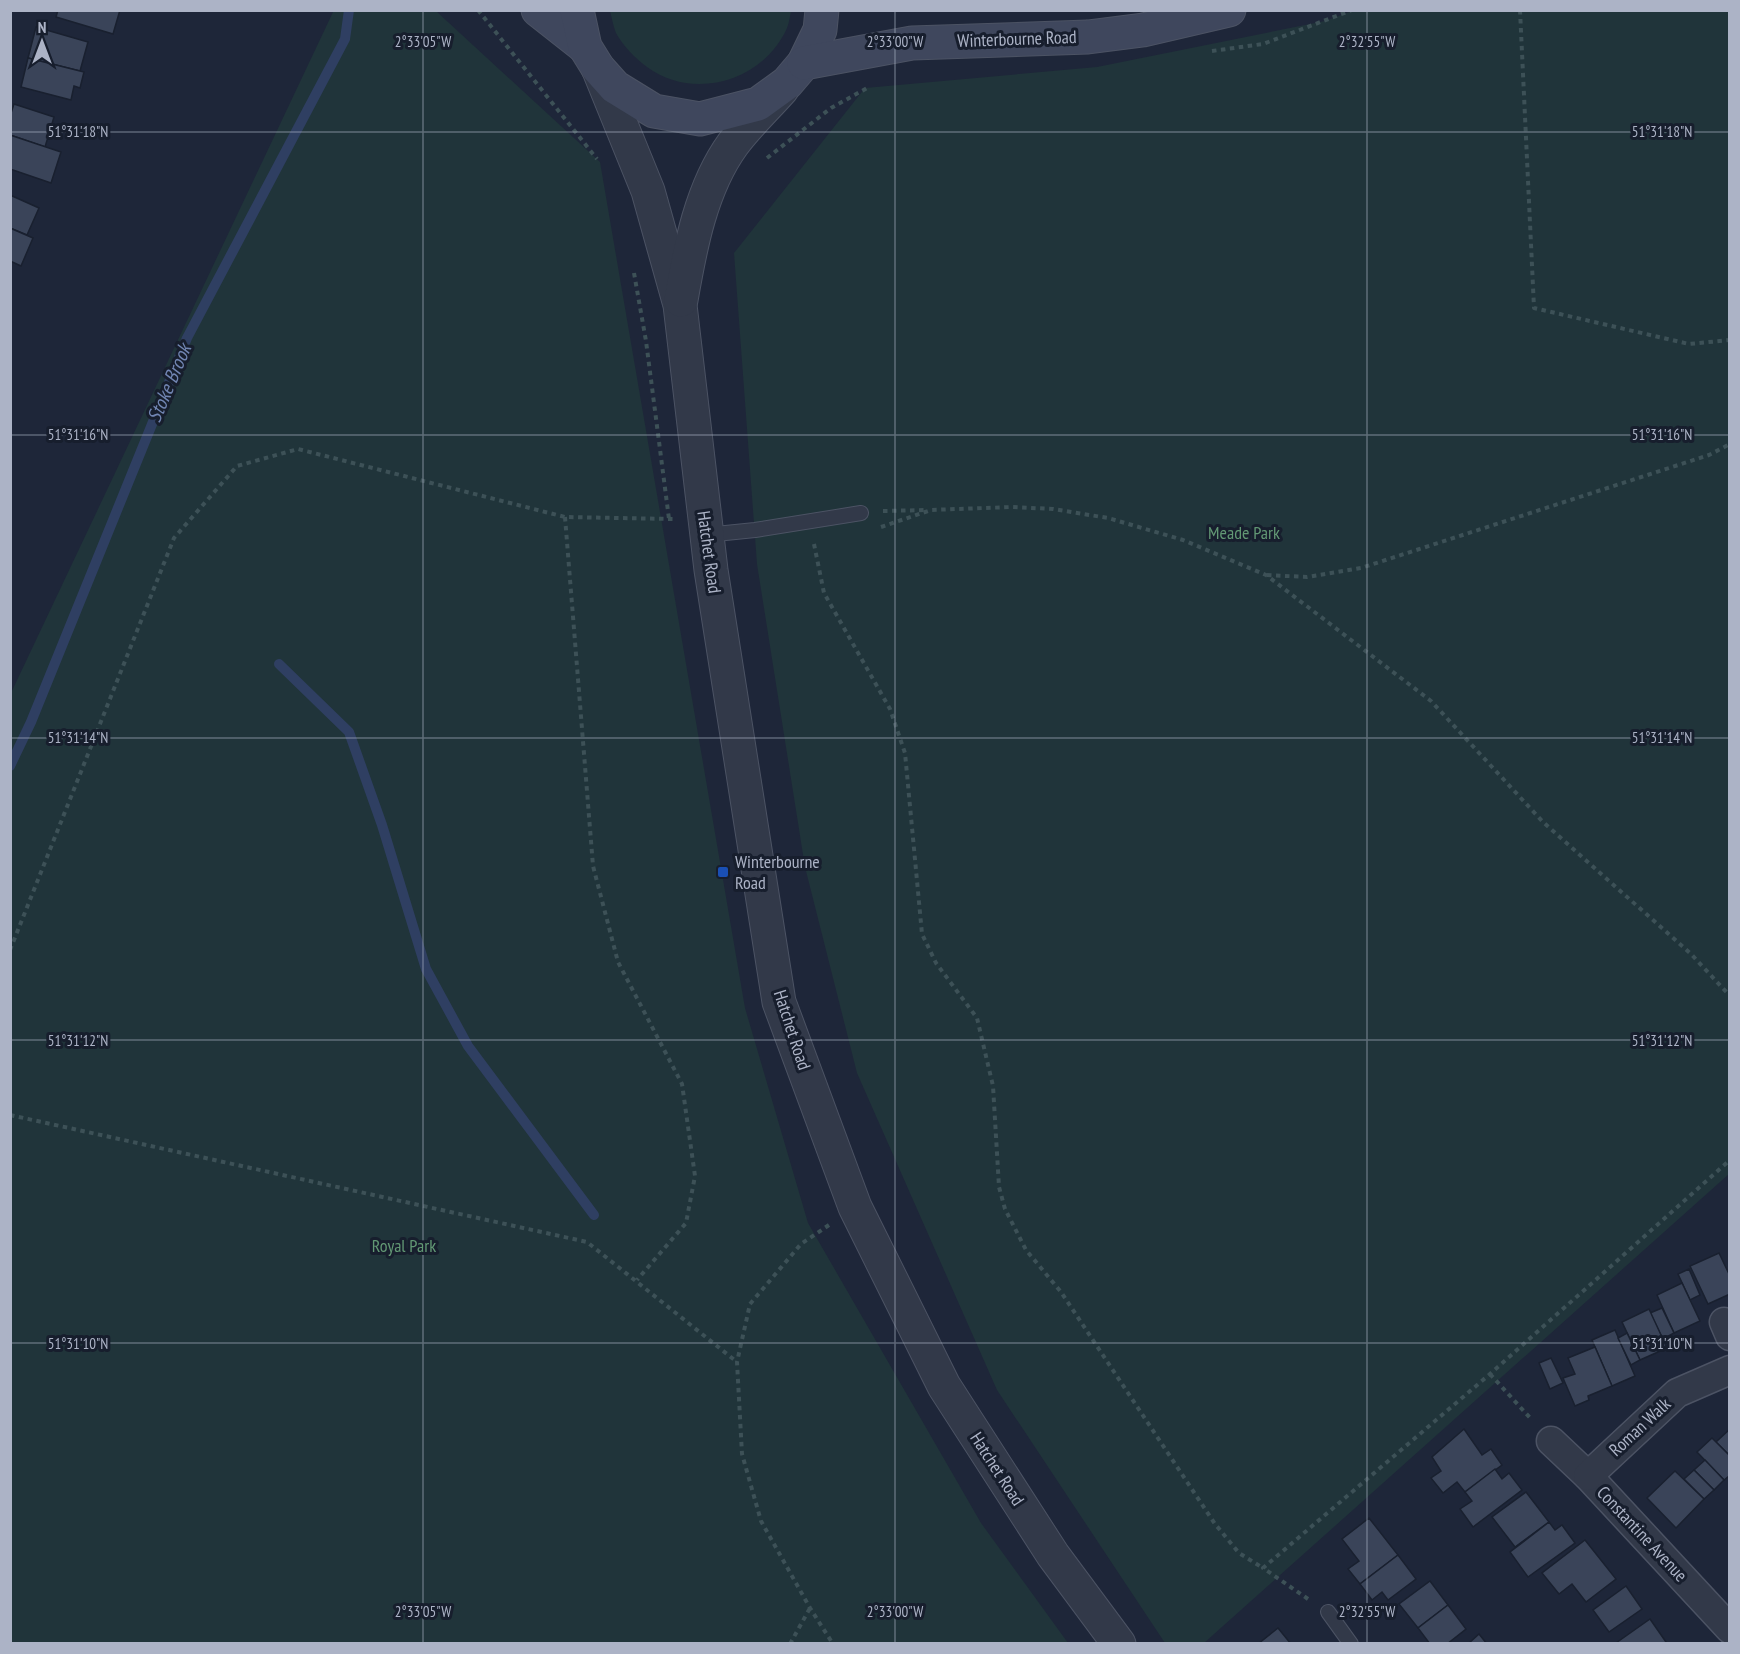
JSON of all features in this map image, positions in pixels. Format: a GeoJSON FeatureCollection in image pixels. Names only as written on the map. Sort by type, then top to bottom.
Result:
{"type":"FeatureCollection","features":[{"type":"Feature","properties":{"kind":"main road"},"geometry":{"type":"LineString","coordinates":[[538,10],[592,57],[615,87],[654,111],[700,119],[758,104],[796,73],[820,30],[822,10]]}},
{"type":"Feature","properties":{"kind":"main road"},"geometry":{"type":"LineString","coordinates":[[577,10],[592,57]]}},
{"type":"Feature","properties":{"kind":"main road","name":"Winterbourne Road"},"geometry":{"type":"LineString","coordinates":[[796,73],[912,43],[1088,37],[1143,30],[1229,10]]}},
{"type":"Feature","properties":{"kind":"street","name":"Hatchet Road"},"geometry":{"type":"LineString","coordinates":[[592,57],[648,191],[680,305],[693,527],[779,1002],[855,1207],[944,1386],[1053,1555],[1119,1644]]}},
{"type":"Feature","properties":{"kind":"street","name":"Hatchet Road"},"geometry":{"type":"LineString","coordinates":[[680,305],[688,263],[708,190],[732,145],[796,73]]}},
{"type":"Feature","properties":{"kind":"street","name":"Roman Walk"},"geometry":{"type":"LineString","coordinates":[[1588,1476],[1677,1393],[1730,1370]]}},
{"type":"Feature","properties":{"kind":"street","name":"Constantine Avenue"},"geometry":{"type":"LineString","coordinates":[[1551,1441],[1588,1476],[1730,1629]]}},
{"type":"Feature","properties":{"kind":"lane"},"geometry":{"type":"LineString","coordinates":[[693,527],[755,530],[861,513]]}},
{"type":"Feature","properties":{"kind":"lane"},"geometry":{"type":"LineString","coordinates":[[1328,1612],[1351,1644]]}},
{"type":"Feature","properties":{"kind":"path"},"geometry":{"type":"LineString","coordinates":[[478,10],[600,162]]}},
{"type":"Feature","properties":{"kind":"path"},"geometry":{"type":"LineString","coordinates":[[1204,52],[1263,44],[1352,10]]}},
{"type":"Feature","properties":{"kind":"path"},"geometry":{"type":"LineString","coordinates":[[1520,10],[1534,308],[1689,344],[1730,340]]}},
{"type":"Feature","properties":{"kind":"path"},"geometry":{"type":"LineString","coordinates":[[762,163],[831,108],[865,88],[875,85]]}},
{"type":"Feature","properties":{"kind":"path"},"geometry":{"type":"LineString","coordinates":[[634,273],[646,341],[669,519]]}},
{"type":"Feature","properties":{"kind":"path"},"geometry":{"type":"LineString","coordinates":[[1266,575],[1307,577],[1361,568],[1709,455],[1730,444]]}},
{"type":"Feature","properties":{"kind":"path"},"geometry":{"type":"LineString","coordinates":[[10,950],[174,538],[237,466],[298,448],[565,517],[669,519],[693,527]]}},
{"type":"Feature","properties":{"kind":"path"},"geometry":{"type":"LineString","coordinates":[[861,513],[1012,507],[1053,509],[1108,518],[1183,540],[1266,575],[1431,701],[1543,822],[1691,954],[1730,996]]}},
{"type":"Feature","properties":{"kind":"path"},"geometry":{"type":"LineString","coordinates":[[872,531],[931,510]]}},
{"type":"Feature","properties":{"kind":"path"},"geometry":{"type":"LineString","coordinates":[[565,517],[593,866],[618,962],[682,1084],[695,1176],[686,1222],[637,1280]]}},
{"type":"Feature","properties":{"kind":"path"},"geometry":{"type":"LineString","coordinates":[[803,544],[823,541]]}},
{"type":"Feature","properties":{"kind":"path"},"geometry":{"type":"LineString","coordinates":[[814,542],[824,593],[890,709],[905,753],[922,934],[936,963],[977,1018],[993,1086],[999,1187],[1005,1209],[1026,1250],[1061,1292],[1215,1524],[1239,1553],[1328,1612]]}},
{"type":"Feature","properties":{"kind":"path"},"geometry":{"type":"LineString","coordinates":[[10,1115],[587,1242],[737,1362]]}},
{"type":"Feature","properties":{"kind":"path"},"geometry":{"type":"LineString","coordinates":[[1263,1568],[1490,1374],[1730,1160]]}},
{"type":"Feature","properties":{"kind":"path"},"geometry":{"type":"LineString","coordinates":[[833,1644],[761,1521],[742,1454],[737,1362],[750,1304],[801,1244],[855,1207]]}},
{"type":"Feature","properties":{"kind":"path"},"geometry":{"type":"LineString","coordinates":[[1490,1374],[1551,1441]]}},
{"type":"Feature","properties":{"kind":"path"},"geometry":{"type":"LineString","coordinates":[[790,1644],[810,1608]]}},
{"type":"Feature","properties":{"kind":"green space","name":"Royal Park"},"geometry":{"type":"Polygon","coordinates":[[[334,10],[436,11],[600,162],[745,1008],[808,1223],[981,1523],[1068,1643],[11,1643],[11,693],[334,10]]]}},
{"type":"Feature","properties":{"kind":"green space"},"geometry":{"type":"Polygon","coordinates":[[[610,10],[791,11],[787,28],[776,47],[761,62],[744,73],[705,84],[685,83],[665,77],[638,60],[619,38],[610,10]]]}},
{"type":"Feature","properties":{"kind":"green space","name":"Meade Park"},"geometry":{"type":"Polygon","coordinates":[[[1352,11],[1729,11],[1729,1174],[1204,1643],[1165,1643],[997,1390],[857,1073],[805,867],[757,564],[734,253],[865,88],[1097,67],[1325,21],[1352,11]]]}},
{"type":"Feature","properties":{"kind":"building"},"geometry":{"type":"Polygon","coordinates":[[[58,10],[120,10],[113,34],[56,17],[58,10]]]}},
{"type":"Feature","properties":{"kind":"building"},"geometry":{"type":"Polygon","coordinates":[[[36,27],[88,42],[80,71],[28,58],[36,27]]]}},
{"type":"Feature","properties":{"kind":"building"},"geometry":{"type":"Polygon","coordinates":[[[28,58],[84,72],[80,88],[74,86],[71,100],[21,87],[28,58]]]}},
{"type":"Feature","properties":{"kind":"building"},"geometry":{"type":"Polygon","coordinates":[[[14,104],[54,117],[45,147],[10,135],[10,116],[14,104]]]}},
{"type":"Feature","properties":{"kind":"building"},"geometry":{"type":"Polygon","coordinates":[[[10,135],[61,152],[51,183],[10,169],[10,135]]]}},
{"type":"Feature","properties":{"kind":"building"},"geometry":{"type":"Polygon","coordinates":[[[10,195],[39,208],[27,235],[10,228],[10,195]]]}},
{"type":"Feature","properties":{"kind":"building"},"geometry":{"type":"Polygon","coordinates":[[[10,228],[33,238],[21,266],[10,261],[10,228]]]}},
{"type":"Feature","properties":{"kind":"building"},"geometry":{"type":"Polygon","coordinates":[[[1719,1253],[1730,1276],[1730,1294],[1708,1304],[1690,1266],[1719,1253]]]}},
{"type":"Feature","properties":{"kind":"building"},"geometry":{"type":"Polygon","coordinates":[[[1689,1269],[1700,1295],[1690,1300],[1678,1274],[1689,1269]]]}},
{"type":"Feature","properties":{"kind":"building"},"geometry":{"type":"Polygon","coordinates":[[[1682,1283],[1700,1321],[1674,1333],[1657,1295],[1682,1283]]]}},
{"type":"Feature","properties":{"kind":"building"},"geometry":{"type":"Polygon","coordinates":[[[1662,1308],[1674,1333],[1663,1339],[1650,1313],[1662,1308]]]}},
{"type":"Feature","properties":{"kind":"building"},"geometry":{"type":"Polygon","coordinates":[[[1649,1309],[1667,1348],[1640,1360],[1622,1322],[1649,1309]]]}},
{"type":"Feature","properties":{"kind":"building"},"geometry":{"type":"Polygon","coordinates":[[[1615,1330],[1635,1376],[1612,1386],[1592,1340],[1615,1330]]]}},
{"type":"Feature","properties":{"kind":"building"},"geometry":{"type":"Polygon","coordinates":[[[1627,1333],[1640,1360],[1631,1365],[1618,1338],[1627,1333]]]}},
{"type":"Feature","properties":{"kind":"building"},"geometry":{"type":"Polygon","coordinates":[[[1595,1347],[1612,1386],[1588,1396],[1589,1400],[1575,1406],[1563,1378],[1575,1374],[1568,1358],[1595,1347]]]}},
{"type":"Feature","properties":{"kind":"building"},"geometry":{"type":"Polygon","coordinates":[[[1551,1358],[1563,1383],[1550,1389],[1539,1363],[1551,1358]]]}},
{"type":"Feature","properties":{"kind":"building"},"geometry":{"type":"Polygon","coordinates":[[[1464,1429],[1482,1455],[1491,1449],[1502,1465],[1465,1492],[1457,1482],[1443,1493],[1431,1478],[1441,1471],[1432,1457],[1464,1429]]]}},
{"type":"Feature","properties":{"kind":"building"},"geometry":{"type":"Polygon","coordinates":[[[1730,1429],[1730,1456],[1716,1442],[1730,1429]]]}},
{"type":"Feature","properties":{"kind":"building"},"geometry":{"type":"Polygon","coordinates":[[[1712,1438],[1730,1456],[1730,1478],[1724,1480],[1697,1452],[1712,1438]]]}},
{"type":"Feature","properties":{"kind":"building"},"geometry":{"type":"Polygon","coordinates":[[[1705,1460],[1724,1480],[1714,1490],[1694,1470],[1705,1460]]]}},
{"type":"Feature","properties":{"kind":"building"},"geometry":{"type":"Polygon","coordinates":[[[1495,1469],[1502,1479],[1509,1473],[1522,1490],[1473,1527],[1460,1509],[1472,1501],[1465,1492],[1495,1469]]]}},
{"type":"Feature","properties":{"kind":"building"},"geometry":{"type":"Polygon","coordinates":[[[1694,1470],[1714,1490],[1704,1499],[1684,1479],[1694,1470]]]}},
{"type":"Feature","properties":{"kind":"building"},"geometry":{"type":"Polygon","coordinates":[[[1675,1471],[1704,1499],[1676,1528],[1647,1498],[1675,1471]]]}},
{"type":"Feature","properties":{"kind":"building"},"geometry":{"type":"Polygon","coordinates":[[[1526,1492],[1549,1522],[1515,1547],[1492,1517],[1526,1492]]]}},
{"type":"Feature","properties":{"kind":"building"},"geometry":{"type":"Polygon","coordinates":[[[1369,1518],[1398,1555],[1360,1584],[1348,1569],[1359,1561],[1342,1539],[1369,1518]]]}},
{"type":"Feature","properties":{"kind":"building"},"geometry":{"type":"Polygon","coordinates":[[[1549,1522],[1555,1530],[1562,1525],[1575,1543],[1528,1577],[1510,1552],[1549,1522]]]}},
{"type":"Feature","properties":{"kind":"building"},"geometry":{"type":"Polygon","coordinates":[[[1585,1540],[1616,1579],[1586,1602],[1572,1584],[1559,1594],[1542,1573],[1585,1540]]]}},
{"type":"Feature","properties":{"kind":"building"},"geometry":{"type":"Polygon","coordinates":[[[1398,1555],[1416,1579],[1388,1600],[1382,1592],[1372,1600],[1360,1584],[1398,1555]]]}},
{"type":"Feature","properties":{"kind":"building"},"geometry":{"type":"Polygon","coordinates":[[[1430,1581],[1448,1605],[1418,1628],[1399,1604],[1430,1581]]]}},
{"type":"Feature","properties":{"kind":"building"},"geometry":{"type":"Polygon","coordinates":[[[1626,1586],[1642,1609],[1609,1632],[1593,1610],[1626,1586]]]}},
{"type":"Feature","properties":{"kind":"building"},"geometry":{"type":"Polygon","coordinates":[[[1448,1605],[1466,1629],[1447,1644],[1430,1644],[1418,1628],[1448,1605]]]}},
{"type":"Feature","properties":{"kind":"building"},"geometry":{"type":"Polygon","coordinates":[[[1650,1619],[1666,1642],[1664,1644],[1616,1643],[1650,1619]]]}},
{"type":"Feature","properties":{"kind":"building"},"geometry":{"type":"Polygon","coordinates":[[[1278,1628],[1291,1644],[1258,1644],[1278,1628]]]}},
{"type":"Feature","properties":{"kind":"building"},"geometry":{"type":"Polygon","coordinates":[[[1479,1634],[1487,1644],[1468,1644],[1479,1634]]]}},
{"type":"Feature","properties":{"kind":"waterway","name":"Stoke Brook"},"geometry":{"type":"LineString","coordinates":[[10,766],[31,722],[187,338],[345,39],[349,10]]}},
{"type":"Feature","properties":{"kind":"waterway"},"geometry":{"type":"LineString","coordinates":[[279,664],[349,732],[382,825],[426,969],[468,1046],[594,1215]]}},
{"type":"Feature","properties":{"kind":"place","name":"Winterbourne Road"},"geometry":{"type":"Point","coordinates":[723,872]}}]}
